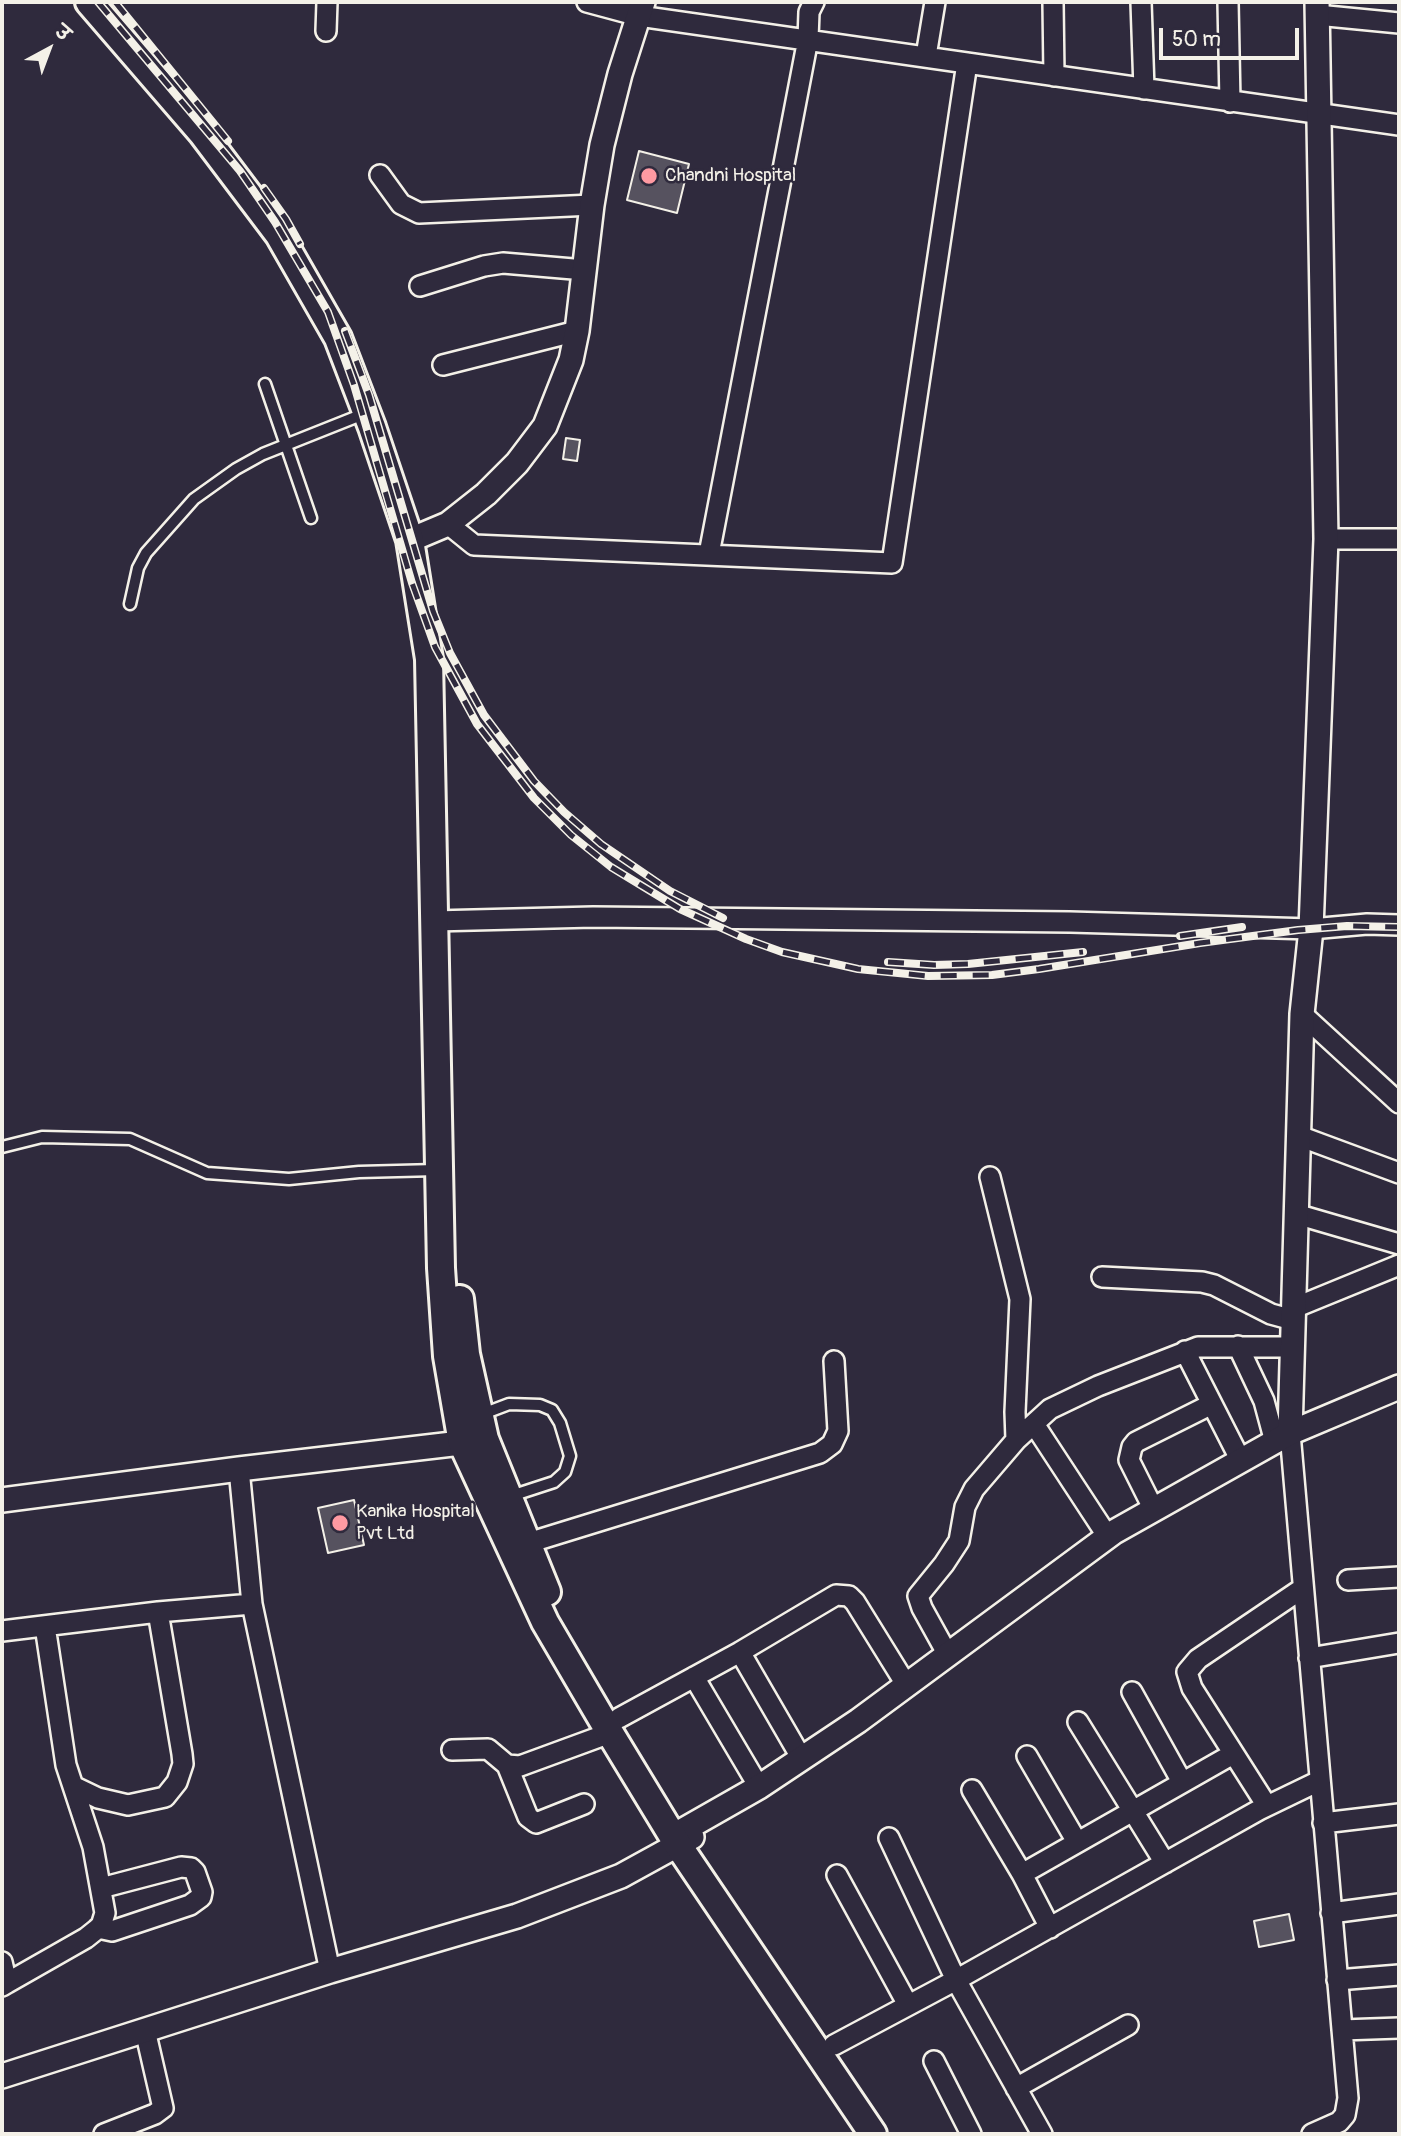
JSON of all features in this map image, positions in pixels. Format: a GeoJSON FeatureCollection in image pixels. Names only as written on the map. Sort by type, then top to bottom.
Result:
{"type":"FeatureCollection","features":[{"type":"Feature","properties":{"kind":"main road"},"geometry":{"type":"LineString","coordinates":[[89,2],[202,133],[279,235],[338,338],[367,412],[427,533]]}},
{"type":"Feature","properties":{"kind":"main road"},"geometry":{"type":"LineString","coordinates":[[108,2],[215,122],[290,227],[353,336],[427,533],[429,659],[442,921],[447,1137],[457,1269],[475,1433],[509,1497],[519,1547]]}},
{"type":"Feature","properties":{"kind":"main road"},"geometry":{"type":"LineString","coordinates":[[447,1137],[439,1170],[441,1268],[447,1356],[545,1622],[615,1726],[873,2134]]}},
{"type":"Feature","properties":{"kind":"main road"},"geometry":{"type":"LineString","coordinates":[[683,1837],[834,2045],[891,2134]]}},
{"type":"Feature","properties":{"kind":"street"},"geometry":{"type":"LineString","coordinates":[[326,31],[327,2]]}},
{"type":"Feature","properties":{"kind":"street"},"geometry":{"type":"LineString","coordinates":[[587,2],[926,57],[1399,125]]}},
{"type":"Feature","properties":{"kind":"street"},"geometry":{"type":"LineString","coordinates":[[709,554],[808,39],[809,12],[814,2]]}},
{"type":"Feature","properties":{"kind":"street"},"geometry":{"type":"LineString","coordinates":[[926,57],[935,2]]}},
{"type":"Feature","properties":{"kind":"street"},"geometry":{"type":"LineString","coordinates":[[1053,2],[1054,76]]}},
{"type":"Feature","properties":{"kind":"street"},"geometry":{"type":"LineString","coordinates":[[1141,2],[1144,89]]}},
{"type":"Feature","properties":{"kind":"street"},"geometry":{"type":"LineString","coordinates":[[1228,2],[1230,102]]}},
{"type":"Feature","properties":{"kind":"street"},"geometry":{"type":"LineString","coordinates":[[1312,2134],[1339,2122],[1348,2107],[1303,1588],[1283,1437],[1293,1347],[1302,1014],[1311,929],[1326,538],[1317,8],[1399,23]]}},
{"type":"Feature","properties":{"kind":"street"},"geometry":{"type":"LineString","coordinates":[[427,533],[486,494],[517,463],[545,426],[571,360],[602,145],[641,9]]}},
{"type":"Feature","properties":{"kind":"street"},"geometry":{"type":"LineString","coordinates":[[427,533],[474,545],[892,563],[967,63]]}},
{"type":"Feature","properties":{"kind":"street"},"geometry":{"type":"LineString","coordinates":[[380,174],[401,204],[419,212],[592,205]]}},
{"type":"Feature","properties":{"kind":"street"},"geometry":{"type":"LineString","coordinates":[[420,286],[503,262],[585,270]]}},
{"type":"Feature","properties":{"kind":"street"},"geometry":{"type":"LineString","coordinates":[[443,365],[577,331]]}},
{"type":"Feature","properties":{"kind":"street"},"geometry":{"type":"LineString","coordinates":[[1326,538],[1399,540]]}},
{"type":"Feature","properties":{"kind":"street"},"geometry":{"type":"LineString","coordinates":[[442,921],[607,917],[1083,922],[1311,929],[1367,924],[1399,925]]}},
{"type":"Feature","properties":{"kind":"street"},"geometry":{"type":"LineString","coordinates":[[1302,1014],[1399,1103]]}},
{"type":"Feature","properties":{"kind":"street"},"geometry":{"type":"LineString","coordinates":[[1298,1136],[1399,1173]]}},
{"type":"Feature","properties":{"kind":"street"},"geometry":{"type":"LineString","coordinates":[[990,1177],[1020,1299],[1016,1440]]}},
{"type":"Feature","properties":{"kind":"street"},"geometry":{"type":"LineString","coordinates":[[1296,1214],[1399,1244]]}},
{"type":"Feature","properties":{"kind":"street"},"geometry":{"type":"LineString","coordinates":[[1102,1276],[1214,1285],[1271,1314],[1294,1314],[1399,1265]]}},
{"type":"Feature","properties":{"kind":"street"},"geometry":{"type":"LineString","coordinates":[[1238,1346],[1283,1437]]}},
{"type":"Feature","properties":{"kind":"street"},"geometry":{"type":"LineString","coordinates":[[948,1655],[918,1597],[959,1541],[969,1498],[1016,1440],[1034,1423],[1050,1409],[1069,1399],[1198,1347],[1293,1347]]}},
{"type":"Feature","properties":{"kind":"street"},"geometry":{"type":"LineString","coordinates":[[1185,1351],[1241,1461]]}},
{"type":"Feature","properties":{"kind":"street"},"geometry":{"type":"LineString","coordinates":[[519,1547],[820,1453],[832,1444],[838,1431],[834,1361]]}},
{"type":"Feature","properties":{"kind":"street"},"geometry":{"type":"LineString","coordinates":[[2,2076],[330,1971],[517,1916],[621,1876],[802,1759],[907,1686],[1108,1537],[1283,1437],[1399,1387]]}},
{"type":"Feature","properties":{"kind":"street"},"geometry":{"type":"LineString","coordinates":[[1154,1510],[1129,1460],[1132,1447],[1136,1441],[1212,1404]]}},
{"type":"Feature","properties":{"kind":"street"},"geometry":{"type":"LineString","coordinates":[[1034,1423],[1108,1537]]}},
{"type":"Feature","properties":{"kind":"street"},"geometry":{"type":"LineString","coordinates":[[2,1500],[239,1469],[475,1433]]}},
{"type":"Feature","properties":{"kind":"street"},"geometry":{"type":"LineString","coordinates":[[239,1469],[252,1604],[330,1971]]}},
{"type":"Feature","properties":{"kind":"street"},"geometry":{"type":"LineString","coordinates":[[1348,1580],[1399,1577]]}},
{"type":"Feature","properties":{"kind":"street"},"geometry":{"type":"LineString","coordinates":[[1266,1806],[1192,1688],[1187,1672],[1198,1659],[1303,1588]]}},
{"type":"Feature","properties":{"kind":"street"},"geometry":{"type":"LineString","coordinates":[[507,1765],[520,1766],[615,1726],[836,1595],[855,1602],[907,1686]]}},
{"type":"Feature","properties":{"kind":"street"},"geometry":{"type":"LineString","coordinates":[[2,1631],[158,1612],[252,1604]]}},
{"type":"Feature","properties":{"kind":"street"},"geometry":{"type":"LineString","coordinates":[[73,1786],[98,1798],[128,1805],[165,1797],[177,1782],[183,1764],[182,1754],[158,1612]]}},
{"type":"Feature","properties":{"kind":"street"},"geometry":{"type":"LineString","coordinates":[[2,1962],[4,1984],[86,1938],[98,1928],[106,1913],[93,1847],[66,1765],[45,1626]]}},
{"type":"Feature","properties":{"kind":"street"},"geometry":{"type":"LineString","coordinates":[[1309,1658],[1399,1643]]}},
{"type":"Feature","properties":{"kind":"street"},"geometry":{"type":"LineString","coordinates":[[740,1652],[802,1759]]}},
{"type":"Feature","properties":{"kind":"street"},"geometry":{"type":"LineString","coordinates":[[694,1677],[759,1787]]}},
{"type":"Feature","properties":{"kind":"street"},"geometry":{"type":"LineString","coordinates":[[1132,1692],[1182,1782]]}},
{"type":"Feature","properties":{"kind":"street"},"geometry":{"type":"LineString","coordinates":[[1078,1722],[1165,1863]]}},
{"type":"Feature","properties":{"kind":"street"},"geometry":{"type":"LineString","coordinates":[[452,1750],[488,1748],[507,1765],[531,1820],[540,1823],[584,1804]]}},
{"type":"Feature","properties":{"kind":"street"},"geometry":{"type":"LineString","coordinates":[[1022,1874],[1233,1754]]}},
{"type":"Feature","properties":{"kind":"street"},"geometry":{"type":"LineString","coordinates":[[1027,1756],[1077,1842]]}},
{"type":"Feature","properties":{"kind":"street"},"geometry":{"type":"LineString","coordinates":[[834,2045],[1050,1928],[1266,1806],[1320,1781]]}},
{"type":"Feature","properties":{"kind":"street"},"geometry":{"type":"LineString","coordinates":[[972,1790],[1022,1874],[1050,1928]]}},
{"type":"Feature","properties":{"kind":"street"},"geometry":{"type":"LineString","coordinates":[[1323,1823],[1399,1814]]}},
{"type":"Feature","properties":{"kind":"street"},"geometry":{"type":"LineString","coordinates":[[889,1838],[956,1980],[1042,2134]]}},
{"type":"Feature","properties":{"kind":"street"},"geometry":{"type":"LineString","coordinates":[[98,1928],[112,1931],[190,1905],[201,1897],[202,1892],[195,1872],[191,1868],[181,1867],[101,1888]]}},
{"type":"Feature","properties":{"kind":"street"},"geometry":{"type":"LineString","coordinates":[[837,1875],[908,2006]]}},
{"type":"Feature","properties":{"kind":"street"},"geometry":{"type":"LineString","coordinates":[[1331,1913],[1399,1904]]}},
{"type":"Feature","properties":{"kind":"street"},"geometry":{"type":"LineString","coordinates":[[1337,1980],[1399,1975]]}},
{"type":"Feature","properties":{"kind":"street"},"geometry":{"type":"LineString","coordinates":[[1016,2088],[1128,2025]]}},
{"type":"Feature","properties":{"kind":"street"},"geometry":{"type":"LineString","coordinates":[[1342,2030],[1399,2028]]}},
{"type":"Feature","properties":{"kind":"street"},"geometry":{"type":"LineString","coordinates":[[104,2134],[155,2115],[163,2108],[145,2030]]}},
{"type":"Feature","properties":{"kind":"street"},"geometry":{"type":"LineString","coordinates":[[934,2061],[971,2134]]}},
{"type":"Feature","properties":{"kind":"lane"},"geometry":{"type":"LineString","coordinates":[[265,383],[311,518]]}},
{"type":"Feature","properties":{"kind":"lane"},"geometry":{"type":"LineString","coordinates":[[130,604],[138,568],[146,553],[194,499],[236,469],[286,444],[367,412]]}},
{"type":"Feature","properties":{"kind":"lane"},"geometry":{"type":"LineString","coordinates":[[2,1147],[42,1137],[130,1139],[207,1173],[289,1179],[359,1172],[439,1170]]}},
{"type":"Feature","properties":{"kind":"lane"},"geometry":{"type":"LineString","coordinates":[[475,1433],[509,1404],[540,1405],[552,1410],[560,1423],[570,1456],[565,1472],[554,1482],[509,1497]]}},
{"type":"Feature","properties":{"kind":"building"},"geometry":{"type":"Polygon","coordinates":[[[639,151],[689,164],[677,213],[627,200],[639,151]]]}},
{"type":"Feature","properties":{"kind":"building"},"geometry":{"type":"Polygon","coordinates":[[[566,438],[580,440],[577,461],[563,459],[566,438]]]}},
{"type":"Feature","properties":{"kind":"building"},"geometry":{"type":"Polygon","coordinates":[[[354,1500],[364,1545],[328,1553],[318,1508],[354,1500]]]}},
{"type":"Feature","properties":{"kind":"building"},"geometry":{"type":"Polygon","coordinates":[[[1289,1914],[1294,1940],[1259,1947],[1254,1921],[1289,1914]]]}},
{"type":"Feature","properties":{"kind":"railway"},"geometry":{"type":"LineString","coordinates":[[98,2],[240,171],[275,222],[328,312],[354,385],[412,583],[435,647],[477,724],[534,798],[571,835],[611,867],[680,909],[782,952],[858,969],[928,976],[992,975],[1298,930],[1347,926],[1399,927]]}},
{"type":"Feature","properties":{"kind":"railway"},"geometry":{"type":"LineString","coordinates":[[115,2],[228,141]]}},
{"type":"Feature","properties":{"kind":"railway"},"geometry":{"type":"LineString","coordinates":[[264,188],[300,244]]}},
{"type":"Feature","properties":{"kind":"railway"},"geometry":{"type":"LineString","coordinates":[[345,331],[369,395],[433,611],[450,653],[484,715],[534,781],[601,844],[670,891],[723,918]]}},
{"type":"Feature","properties":{"kind":"railway"},"geometry":{"type":"LineString","coordinates":[[1180,936],[1242,927]]}},
{"type":"Feature","properties":{"kind":"railway"},"geometry":{"type":"LineString","coordinates":[[888,962],[968,964],[1083,952]]}},
{"type":"Feature","properties":{"kind":"place","name":"Chandni Hospital"},"geometry":{"type":"Point","coordinates":[649,176]}},
{"type":"Feature","properties":{"kind":"place","name":"Kanika Hospital Pvt Ltd"},"geometry":{"type":"Point","coordinates":[340,1523]}}]}
